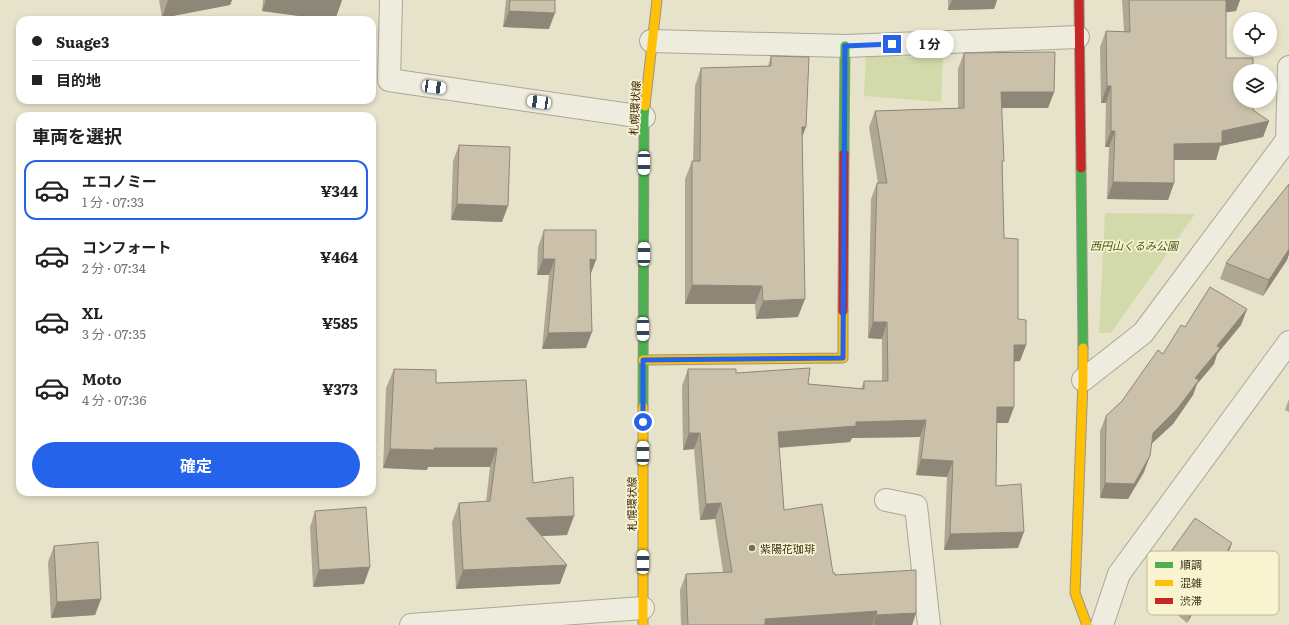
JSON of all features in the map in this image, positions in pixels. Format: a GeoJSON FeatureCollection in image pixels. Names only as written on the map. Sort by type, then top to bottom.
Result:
{"type":"FeatureCollection","features":[{"type":"Feature","properties":{"kind":"street"},"geometry":{"type":"LineString","coordinates":[[391,0],[390,80],[644,117]]}},
{"type":"Feature","properties":{"kind":"street","name":"札幌環状線"},"geometry":{"type":"LineString","coordinates":[[643,617],[644,117],[656,0]]}},
{"type":"Feature","properties":{"kind":"street"},"geometry":{"type":"LineString","coordinates":[[1079,0],[1078,37],[1083,380],[1075,593],[1087,625]]}},
{"type":"Feature","properties":{"kind":"street"},"geometry":{"type":"LineString","coordinates":[[651,41],[845,46],[1078,37]]}},
{"type":"Feature","properties":{"kind":"street"},"geometry":{"type":"LineString","coordinates":[[643,360],[843,358],[845,46]]}},
{"type":"Feature","properties":{"kind":"street"},"geometry":{"type":"LineString","coordinates":[[1083,380],[1143,333],[1287,140],[1289,67]]}},
{"type":"Feature","properties":{"kind":"street"},"geometry":{"type":"LineString","coordinates":[[1102,625],[1118,574],[1289,342]]}},
{"type":"Feature","properties":{"kind":"street"},"geometry":{"type":"LineString","coordinates":[[886,500],[916,506],[929,625]]}},
{"type":"Feature","properties":{"kind":"street"},"geometry":{"type":"LineString","coordinates":[[411,625],[643,617]]}},
{"type":"Feature","properties":{"kind":"green space"},"geometry":{"type":"Polygon","coordinates":[[[866,55],[943,58],[941,102],[864,96],[866,55]]]}},
{"type":"Feature","properties":{"kind":"green space","name":"西円山くるみ公園"},"geometry":{"type":"Polygon","coordinates":[[[1105,213],[1195,214],[1111,333],[1099,333],[1105,213]]]}},
{"type":"Feature","properties":{"kind":"building"},"geometry":{"type":"Polygon","coordinates":[[[510,0],[555,0],[555,13],[509,11],[510,0]]]}},
{"type":"Feature","properties":{"kind":"building"},"geometry":{"type":"Polygon","coordinates":[[[1129,0],[1226,0],[1226,58],[1253,58],[1253,64],[1233,64],[1233,108],[1253,108],[1253,110],[1269,121],[1222,131],[1222,143],[1174,144],[1174,183],[1113,182],[1115,131],[1111,131],[1111,86],[1107,86],[1106,31],[1130,32],[1129,0]]]}},
{"type":"Feature","properties":{"kind":"building"},"geometry":{"type":"Polygon","coordinates":[[[1055,52],[1054,92],[1001,92],[1004,161],[1002,161],[1004,238],[1018,239],[1018,319],[1026,320],[1026,345],[1014,345],[1014,407],[997,407],[996,486],[1021,484],[1024,532],[950,534],[953,461],[921,459],[926,420],[856,422],[856,426],[778,432],[784,510],[822,504],[833,573],[835,573],[835,575],[916,570],[916,613],[876,615],[877,611],[765,619],[765,625],[688,625],[686,574],[732,572],[721,503],[706,504],[700,433],[689,433],[688,369],[736,369],[736,373],[810,368],[808,384],[864,389],[864,381],[888,381],[887,322],[873,322],[877,183],[887,183],[875,111],[964,108],[964,53],[1055,52]]]}},
{"type":"Feature","properties":{"kind":"building"},"geometry":{"type":"Polygon","coordinates":[[[771,56],[809,57],[806,127],[802,127],[805,299],[763,301],[762,286],[692,285],[692,161],[700,161],[701,68],[771,66],[771,56]]]}},
{"type":"Feature","properties":{"kind":"building"},"geometry":{"type":"Polygon","coordinates":[[[459,145],[510,147],[508,206],[457,204],[459,145]]]}},
{"type":"Feature","properties":{"kind":"building"},"geometry":{"type":"Polygon","coordinates":[[[1289,184],[1289,249],[1269,280],[1226,263],[1289,184]]]}},
{"type":"Feature","properties":{"kind":"building"},"geometry":{"type":"Polygon","coordinates":[[[544,230],[596,230],[596,260],[590,259],[592,332],[548,333],[555,259],[543,259],[544,230]]]}},
{"type":"Feature","properties":{"kind":"building"},"geometry":{"type":"Polygon","coordinates":[[[1210,287],[1247,309],[1217,346],[1220,348],[1195,378],[1199,380],[1178,408],[1153,433],[1150,456],[1134,484],[1105,483],[1106,416],[1122,401],[1158,350],[1163,354],[1181,325],[1185,327],[1210,287]]]}},
{"type":"Feature","properties":{"kind":"building"},"geometry":{"type":"Polygon","coordinates":[[[394,369],[436,370],[436,383],[526,380],[533,483],[573,477],[574,516],[526,518],[567,565],[463,570],[459,503],[490,501],[497,448],[434,448],[434,450],[390,449],[394,369]]]}},
{"type":"Feature","properties":{"kind":"building"},"geometry":{"type":"Polygon","coordinates":[[[366,507],[370,567],[319,570],[315,511],[366,507]]]}},
{"type":"Feature","properties":{"kind":"building"},"geometry":{"type":"Polygon","coordinates":[[[1195,518],[1232,543],[1227,551],[1171,551],[1195,518]]]}},
{"type":"Feature","properties":{"kind":"building"},"geometry":{"type":"Polygon","coordinates":[[[98,542],[101,599],[57,602],[54,546],[98,542]]]}},
{"type":"Feature","properties":{"kind":"traffic: fast"},"geometry":{"type":"LineString","coordinates":[[844,154],[845,46]]}},
{"type":"Feature","properties":{"kind":"traffic: fast"},"geometry":{"type":"LineString","coordinates":[[643,407],[645,106]]}},
{"type":"Feature","properties":{"kind":"traffic: fast"},"geometry":{"type":"LineString","coordinates":[[1081,168],[1083,348]]}},
{"type":"Feature","properties":{"kind":"traffic: slow"},"geometry":{"type":"LineString","coordinates":[[645,106],[657,0]]}},
{"type":"Feature","properties":{"kind":"traffic: slow"},"geometry":{"type":"LineString","coordinates":[[643,360],[843,358],[843,311]]}},
{"type":"Feature","properties":{"kind":"traffic: slow"},"geometry":{"type":"LineString","coordinates":[[1083,348],[1075,593],[1087,625]]}},
{"type":"Feature","properties":{"kind":"traffic: slow"},"geometry":{"type":"LineString","coordinates":[[643,407],[643,625]]}},
{"type":"Feature","properties":{"kind":"traffic: jam"},"geometry":{"type":"LineString","coordinates":[[1079,0],[1081,168]]}},
{"type":"Feature","properties":{"kind":"traffic: jam"},"geometry":{"type":"LineString","coordinates":[[843,311],[844,154]]}},
{"type":"Feature","properties":{"kind":"place","name":"紫陽花珈琲"},"geometry":{"type":"Point","coordinates":[752,548]}},
{"type":"Feature","properties":{"kind":"route"},"geometry":{"type":"LineString","coordinates":[[643,422],[643,360],[843,358],[845,46],[892,44]]}}]}
